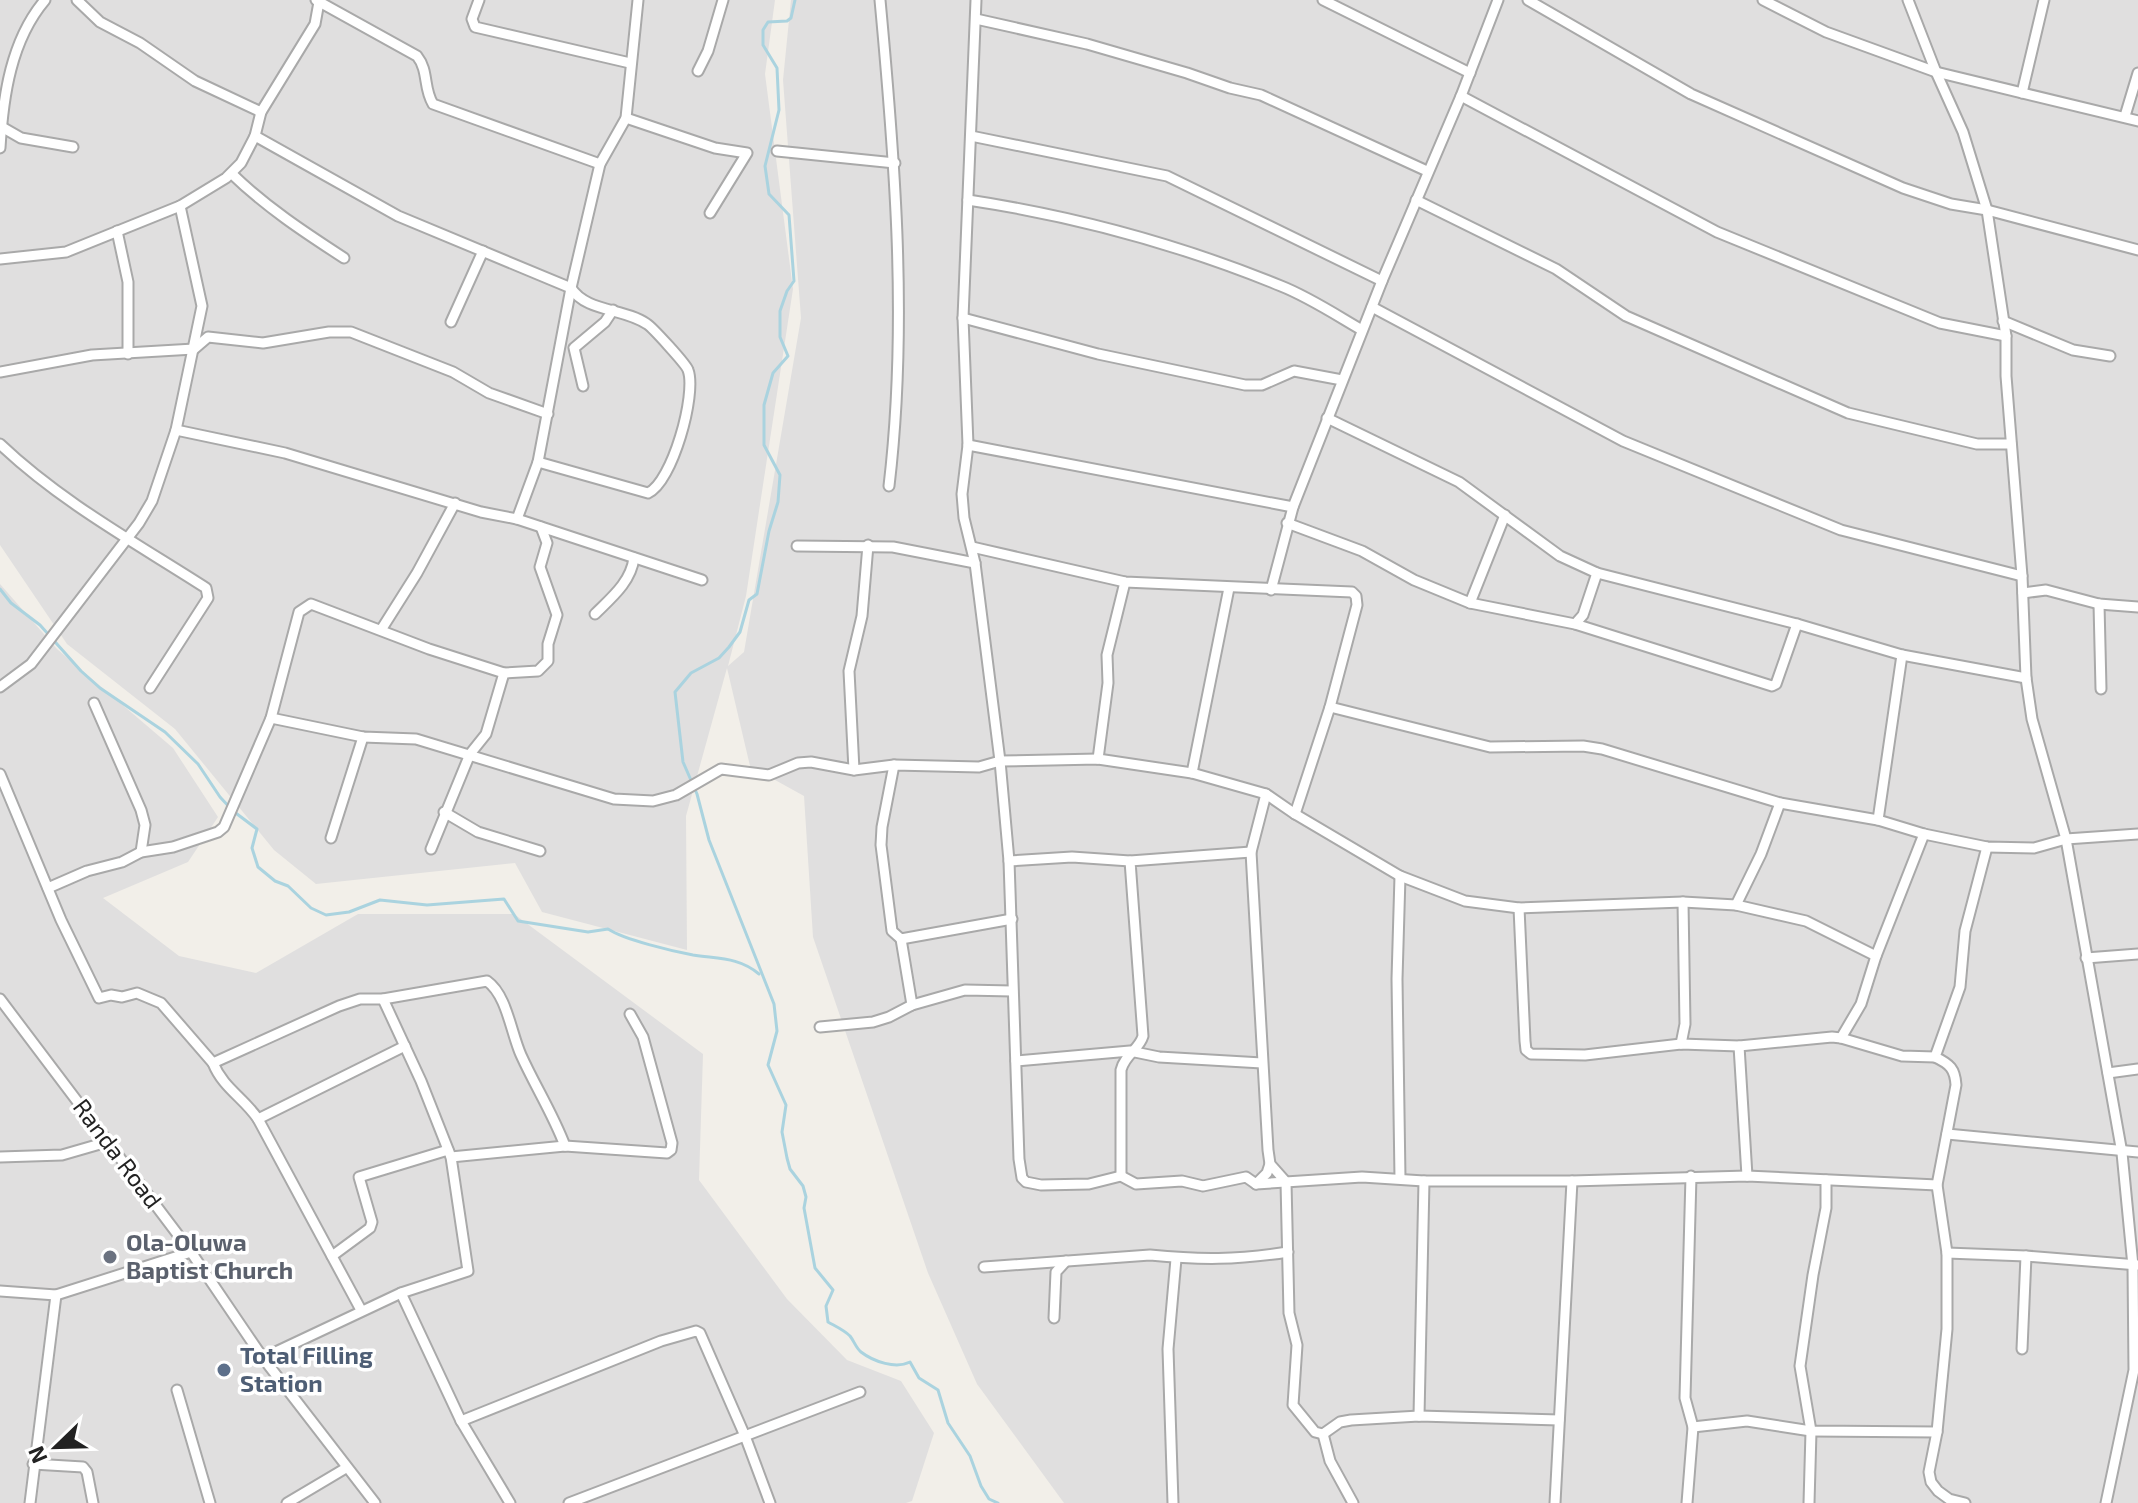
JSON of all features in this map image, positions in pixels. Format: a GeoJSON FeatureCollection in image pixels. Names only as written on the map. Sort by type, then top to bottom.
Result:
{"type":"FeatureCollection","features":[{"type":"Feature","properties":{"kind":"street"},"geometry":{"type":"LineString","coordinates":[[0,148],[1,126],[16,49],[30,18],[45,0]]}},
{"type":"Feature","properties":{"kind":"street"},"geometry":{"type":"LineString","coordinates":[[77,0],[100,22],[140,43],[195,81],[261,112]]}},
{"type":"Feature","properties":{"kind":"street"},"geometry":{"type":"LineString","coordinates":[[479,0],[472,19],[475,27],[630,63]]}},
{"type":"Feature","properties":{"kind":"street"},"geometry":{"type":"LineString","coordinates":[[517,519],[538,462],[571,288],[600,164],[626,118],[638,0]]}},
{"type":"Feature","properties":{"kind":"street"},"geometry":{"type":"LineString","coordinates":[[698,71],[708,51],[723,0]]}},
{"type":"Feature","properties":{"kind":"street"},"geometry":{"type":"LineString","coordinates":[[880,0],[895,163],[899,374],[889,486]]}},
{"type":"Feature","properties":{"kind":"street"},"geometry":{"type":"LineString","coordinates":[[976,0],[963,318],[968,445],[962,494],[964,518],[975,563],[1009,861],[1022,1178],[1041,1185],[1089,1184],[1121,1176],[1143,1184],[1182,1181],[1203,1186],[1246,1177],[1256,1184],[1362,1177],[1424,1181],[1572,1181],[1747,1176],[1937,1185]]}},
{"type":"Feature","properties":{"kind":"street"},"geometry":{"type":"LineString","coordinates":[[1323,0],[1470,73]]}},
{"type":"Feature","properties":{"kind":"street"},"geometry":{"type":"LineString","coordinates":[[1271,590],[1287,523],[1327,418],[1498,0]]}},
{"type":"Feature","properties":{"kind":"street"},"geometry":{"type":"LineString","coordinates":[[1528,0],[1691,94],[1929,198],[2138,250]]}},
{"type":"Feature","properties":{"kind":"street"},"geometry":{"type":"LineString","coordinates":[[1763,0],[1826,32],[1936,72],[2138,121]]}},
{"type":"Feature","properties":{"kind":"street"},"geometry":{"type":"LineString","coordinates":[[1908,0],[1963,132],[1987,210],[2002,293],[2006,336],[2026,678],[2032,719],[2066,839],[2122,1153],[2136,1266],[2136,1370],[2106,1503]]}},
{"type":"Feature","properties":{"kind":"street"},"geometry":{"type":"LineString","coordinates":[[2022,93],[2044,0]]}},
{"type":"Feature","properties":{"kind":"street"},"geometry":{"type":"LineString","coordinates":[[0,259],[66,252],[180,206],[232,174],[255,136],[261,112],[315,24],[318,1],[417,56],[425,66],[427,94],[433,104],[600,164]]}},
{"type":"Feature","properties":{"kind":"street"},"geometry":{"type":"LineString","coordinates":[[976,19],[1087,44],[1261,95],[1427,171]]}},
{"type":"Feature","properties":{"kind":"street"},"geometry":{"type":"LineString","coordinates":[[2125,116],[2138,73]]}},
{"type":"Feature","properties":{"kind":"street"},"geometry":{"type":"LineString","coordinates":[[1461,96],[1717,232],[1940,323],[2006,336]]}},
{"type":"Feature","properties":{"kind":"street"},"geometry":{"type":"LineString","coordinates":[[626,118],[715,148],[747,153],[710,213]]}},
{"type":"Feature","properties":{"kind":"street"},"geometry":{"type":"LineString","coordinates":[[1,126],[21,138],[73,147]]}},
{"type":"Feature","properties":{"kind":"street"},"geometry":{"type":"LineString","coordinates":[[255,136],[398,216],[571,288],[578,299],[647,324],[686,365],[691,383],[687,411],[661,484],[648,493],[538,462]]}},
{"type":"Feature","properties":{"kind":"street"},"geometry":{"type":"LineString","coordinates":[[971,136],[1167,176],[1382,281]]}},
{"type":"Feature","properties":{"kind":"street"},"geometry":{"type":"LineString","coordinates":[[777,151],[895,163]]}},
{"type":"Feature","properties":{"kind":"street"},"geometry":{"type":"LineString","coordinates":[[232,174],[285,220],[344,258]]}},
{"type":"Feature","properties":{"kind":"street"},"geometry":{"type":"LineString","coordinates":[[968,200],[1042,211],[1196,255],[1284,287],[1362,330]]}},
{"type":"Feature","properties":{"kind":"street"},"geometry":{"type":"LineString","coordinates":[[1416,200],[1556,269],[1626,316],[1848,413],[1977,444],[2011,444]]}},
{"type":"Feature","properties":{"kind":"street"},"geometry":{"type":"LineString","coordinates":[[0,687],[31,664],[152,501],[176,430],[202,306],[180,206]]}},
{"type":"Feature","properties":{"kind":"street"},"geometry":{"type":"LineString","coordinates":[[117,231],[128,282],[128,354]]}},
{"type":"Feature","properties":{"kind":"street"},"geometry":{"type":"LineString","coordinates":[[451,322],[483,251]]}},
{"type":"Feature","properties":{"kind":"street"},"geometry":{"type":"LineString","coordinates":[[1372,307],[1623,441],[1655,455],[1841,530],[2022,576]]}},
{"type":"Feature","properties":{"kind":"street"},"geometry":{"type":"LineString","coordinates":[[583,386],[574,348],[605,322],[613,310]]}},
{"type":"Feature","properties":{"kind":"street"},"geometry":{"type":"LineString","coordinates":[[963,318],[1098,354],[1245,385],[1262,385],[1294,371],[1342,380]]}},
{"type":"Feature","properties":{"kind":"street"},"geometry":{"type":"LineString","coordinates":[[2003,321],[2073,350],[2110,356]]}},
{"type":"Feature","properties":{"kind":"street"},"geometry":{"type":"LineString","coordinates":[[0,372],[92,355],[194,349],[208,337],[263,343],[329,332],[351,332],[453,372],[489,393],[548,414]]}},
{"type":"Feature","properties":{"kind":"street"},"geometry":{"type":"LineString","coordinates":[[1327,418],[1459,482],[1560,556],[1597,573],[1797,624],[1902,655],[2026,678]]}},
{"type":"Feature","properties":{"kind":"street"},"geometry":{"type":"LineString","coordinates":[[176,430],[285,453],[481,512],[517,519],[702,580]]}},
{"type":"Feature","properties":{"kind":"street"},"geometry":{"type":"LineString","coordinates":[[0,444],[24,467],[126,538],[206,588],[208,598],[150,688]]}},
{"type":"Feature","properties":{"kind":"street"},"geometry":{"type":"LineString","coordinates":[[968,445],[1293,507]]}},
{"type":"Feature","properties":{"kind":"street"},"geometry":{"type":"LineString","coordinates":[[381,630],[417,573],[455,503]]}},
{"type":"Feature","properties":{"kind":"street"},"geometry":{"type":"LineString","coordinates":[[1470,603],[1505,515]]}},
{"type":"Feature","properties":{"kind":"street"},"geometry":{"type":"LineString","coordinates":[[1287,523],[1362,551],[1414,580],[1470,603],[1575,624],[1772,686],[1776,684],[1797,624]]}},
{"type":"Feature","properties":{"kind":"street"},"geometry":{"type":"LineString","coordinates":[[48,888],[87,871],[122,862],[141,852],[173,847],[218,832],[224,827],[271,718],[299,612],[304,607],[311,604],[429,649],[504,673],[538,671],[548,661],[548,644],[557,615],[540,567],[547,543],[541,527]]}},
{"type":"Feature","properties":{"kind":"street"},"geometry":{"type":"LineString","coordinates":[[854,770],[849,671],[862,616],[868,545]]}},
{"type":"Feature","properties":{"kind":"street"},"geometry":{"type":"LineString","coordinates":[[797,546],[893,547],[975,563]]}},
{"type":"Feature","properties":{"kind":"street"},"geometry":{"type":"LineString","coordinates":[[972,547],[1125,582],[1352,592],[1357,605],[1330,707],[1295,814]]}},
{"type":"Feature","properties":{"kind":"street"},"geometry":{"type":"LineString","coordinates":[[595,614],[625,582],[634,558]]}},
{"type":"Feature","properties":{"kind":"street"},"geometry":{"type":"LineString","coordinates":[[1575,624],[1583,615],[1597,573]]}},
{"type":"Feature","properties":{"kind":"street"},"geometry":{"type":"LineString","coordinates":[[1098,759],[1108,683],[1107,655],[1125,582]]}},
{"type":"Feature","properties":{"kind":"street"},"geometry":{"type":"LineString","coordinates":[[1192,773],[1229,588]]}},
{"type":"Feature","properties":{"kind":"street"},"geometry":{"type":"LineString","coordinates":[[2023,593],[2046,590],[2099,604],[2138,607]]}},
{"type":"Feature","properties":{"kind":"street"},"geometry":{"type":"LineString","coordinates":[[2099,604],[2101,689]]}},
{"type":"Feature","properties":{"kind":"street"},"geometry":{"type":"LineString","coordinates":[[1583,615],[1591,629]]}},
{"type":"Feature","properties":{"kind":"street"},"geometry":{"type":"LineString","coordinates":[[1878,820],[1902,655]]}},
{"type":"Feature","properties":{"kind":"street"},"geometry":{"type":"LineString","coordinates":[[431,849],[470,754],[486,734],[504,673]]}},
{"type":"Feature","properties":{"kind":"street"},"geometry":{"type":"LineString","coordinates":[[94,703],[141,810],[145,825],[141,852]]}},
{"type":"Feature","properties":{"kind":"street"},"geometry":{"type":"LineString","coordinates":[[1330,707],[1490,747],[1575,746],[1602,749],[1780,803],[1878,820],[1924,834],[1987,847],[2034,848],[2066,839],[2138,834]]}},
{"type":"Feature","properties":{"kind":"street"},"geometry":{"type":"LineString","coordinates":[[271,718],[363,737],[416,739],[604,797],[653,801],[676,795],[721,769],[769,775],[798,763],[811,762],[854,770],[894,765],[979,767],[1000,761],[1098,759],[1192,773],[1266,794],[1400,876],[1465,901],[1519,908],[1683,902],[1736,905],[1806,921],[1876,956]]}},
{"type":"Feature","properties":{"kind":"street"},"geometry":{"type":"LineString","coordinates":[[331,838],[363,737]]}},
{"type":"Feature","properties":{"kind":"street"},"geometry":{"type":"LineString","coordinates":[[894,765],[881,845],[892,931],[901,939],[912,1005]]}},
{"type":"Feature","properties":{"kind":"street"},"geometry":{"type":"LineString","coordinates":[[0,774],[99,998],[137,993],[161,1003],[213,1063],[221,1081],[247,1103],[361,1310]]}},
{"type":"Feature","properties":{"kind":"street"},"geometry":{"type":"LineString","coordinates":[[1256,1184],[1267,1173],[1270,1164],[1251,852],[1266,794]]}},
{"type":"Feature","properties":{"kind":"street"},"geometry":{"type":"LineString","coordinates":[[1736,905],[1761,854],[1780,803]]}},
{"type":"Feature","properties":{"kind":"street"},"geometry":{"type":"LineString","coordinates":[[444,812],[478,832],[540,851]]}},
{"type":"Feature","properties":{"kind":"street"},"geometry":{"type":"LineString","coordinates":[[1841,1038],[1861,1004],[1876,956],[1924,834]]}},
{"type":"Feature","properties":{"kind":"street"},"geometry":{"type":"LineString","coordinates":[[1935,1057],[1960,987],[1965,931],[1987,847]]}},
{"type":"Feature","properties":{"kind":"street"},"geometry":{"type":"LineString","coordinates":[[1009,861],[1072,857],[1130,861],[1251,852]]}},
{"type":"Feature","properties":{"kind":"street"},"geometry":{"type":"LineString","coordinates":[[1121,1176],[1119,1085],[1123,1060],[1139,1045],[1143,1036],[1130,861]]}},
{"type":"Feature","properties":{"kind":"street"},"geometry":{"type":"LineString","coordinates":[[1400,876],[1397,994],[1400,1178]]}},
{"type":"Feature","properties":{"kind":"street"},"geometry":{"type":"LineString","coordinates":[[1681,1044],[1685,1024],[1683,902]]}},
{"type":"Feature","properties":{"kind":"street"},"geometry":{"type":"LineString","coordinates":[[1519,908],[1526,1050],[1531,1054],[1585,1055],[1681,1044],[1739,1046],[1841,1038],[1902,1056],[1935,1057],[1948,1063],[1955,1072],[1956,1085],[1937,1185],[1947,1253],[1947,1329],[1937,1432],[1929,1472],[1931,1482],[1949,1499],[1965,1503]]}},
{"type":"Feature","properties":{"kind":"street"},"geometry":{"type":"LineString","coordinates":[[901,939],[1012,919]]}},
{"type":"Feature","properties":{"kind":"street"},"geometry":{"type":"LineString","coordinates":[[2086,958],[2138,954]]}},
{"type":"Feature","properties":{"kind":"street"},"geometry":{"type":"LineString","coordinates":[[213,1063],[360,999],[383,999],[487,981],[494,986],[521,1054],[554,1116],[565,1146]]}},
{"type":"Feature","properties":{"kind":"street"},"geometry":{"type":"LineString","coordinates":[[820,1027],[873,1022],[912,1005],[965,990],[1012,991]]}},
{"type":"Feature","properties":{"kind":"street","name":"Randa Road"},"geometry":{"type":"LineString","coordinates":[[0,999],[191,1252],[263,1358],[375,1503]]}},
{"type":"Feature","properties":{"kind":"street"},"geometry":{"type":"LineString","coordinates":[[263,1358],[401,1293],[468,1271],[449,1153],[383,999]]}},
{"type":"Feature","properties":{"kind":"street"},"geometry":{"type":"LineString","coordinates":[[332,1256],[370,1228],[372,1222],[359,1177],[449,1153],[565,1146],[667,1153],[671,1150],[672,1143],[643,1037],[630,1014]]}},
{"type":"Feature","properties":{"kind":"street"},"geometry":{"type":"LineString","coordinates":[[258,1119],[405,1046]]}},
{"type":"Feature","properties":{"kind":"street"},"geometry":{"type":"LineString","coordinates":[[1739,1046],[1747,1176]]}},
{"type":"Feature","properties":{"kind":"street"},"geometry":{"type":"LineString","coordinates":[[1016,1061],[1130,1051],[1159,1057],[1262,1063]]}},
{"type":"Feature","properties":{"kind":"street"},"geometry":{"type":"LineString","coordinates":[[2108,1073],[2138,1069]]}},
{"type":"Feature","properties":{"kind":"street"},"geometry":{"type":"LineString","coordinates":[[1947,1134],[2122,1153],[2138,1152]]}},
{"type":"Feature","properties":{"kind":"street"},"geometry":{"type":"LineString","coordinates":[[0,1157],[62,1155],[107,1142]]}},
{"type":"Feature","properties":{"kind":"street"},"geometry":{"type":"LineString","coordinates":[[1270,1164],[1286,1182],[1289,1313],[1297,1345],[1293,1405],[1315,1432],[1323,1434],[1340,1422],[1351,1420],[1419,1416],[1559,1420]]}},
{"type":"Feature","properties":{"kind":"street"},"geometry":{"type":"LineString","coordinates":[[1687,1503],[1693,1427],[1685,1398],[1691,1176]]}},
{"type":"Feature","properties":{"kind":"street"},"geometry":{"type":"LineString","coordinates":[[1809,1503],[1811,1431],[1800,1366],[1826,1208],[1826,1180]]}},
{"type":"Feature","properties":{"kind":"street"},"geometry":{"type":"LineString","coordinates":[[1419,1416],[1424,1181]]}},
{"type":"Feature","properties":{"kind":"street"},"geometry":{"type":"LineString","coordinates":[[1555,1503],[1572,1181]]}},
{"type":"Feature","properties":{"kind":"street"},"geometry":{"type":"LineString","coordinates":[[0,1291],[56,1295],[191,1252]]}},
{"type":"Feature","properties":{"kind":"street"},"geometry":{"type":"LineString","coordinates":[[984,1267],[1150,1255],[1176,1259],[1236,1260],[1288,1252]]}},
{"type":"Feature","properties":{"kind":"street"},"geometry":{"type":"LineString","coordinates":[[1947,1253],[2026,1256],[2136,1266]]}},
{"type":"Feature","properties":{"kind":"street"},"geometry":{"type":"LineString","coordinates":[[2022,1349],[2026,1256]]}},
{"type":"Feature","properties":{"kind":"street"},"geometry":{"type":"LineString","coordinates":[[1173,1503],[1168,1349],[1176,1259]]}},
{"type":"Feature","properties":{"kind":"street"},"geometry":{"type":"LineString","coordinates":[[1054,1318],[1056,1272],[1066,1261]]}},
{"type":"Feature","properties":{"kind":"street"},"geometry":{"type":"LineString","coordinates":[[401,1293],[461,1421],[510,1503]]}},
{"type":"Feature","properties":{"kind":"street"},"geometry":{"type":"LineString","coordinates":[[30,1503],[56,1295]]}},
{"type":"Feature","properties":{"kind":"street"},"geometry":{"type":"LineString","coordinates":[[461,1421],[661,1341],[696,1331],[700,1333],[745,1436],[770,1503]]}},
{"type":"Feature","properties":{"kind":"street"},"geometry":{"type":"LineString","coordinates":[[177,1390],[210,1503]]}},
{"type":"Feature","properties":{"kind":"street"},"geometry":{"type":"LineString","coordinates":[[569,1503],[860,1392]]}},
{"type":"Feature","properties":{"kind":"street"},"geometry":{"type":"LineString","coordinates":[[1693,1427],[1760,1421],[1811,1431],[1937,1432]]}},
{"type":"Feature","properties":{"kind":"street"},"geometry":{"type":"LineString","coordinates":[[1323,1434],[1330,1461],[1353,1503]]}},
{"type":"Feature","properties":{"kind":"street"},"geometry":{"type":"LineString","coordinates":[[33,1464],[83,1467],[87,1472],[93,1503]]}},
{"type":"Feature","properties":{"kind":"street"},"geometry":{"type":"LineString","coordinates":[[287,1503],[346,1468]]}},
{"type":"Feature","properties":{"kind":"shaded area"},"geometry":{"type":"Polygon","coordinates":[[[0,0],[775,0],[765,74],[793,289],[746,596],[728,666],[744,652],[801,318],[783,80],[791,0],[2138,0],[2138,1503],[1064,1503],[977,1384],[928,1273],[813,937],[804,796],[750,766],[727,668],[686,816],[687,950],[542,912],[515,863],[316,884],[274,850],[175,729],[67,644],[0,545],[0,0]]]}},
{"type":"Feature","properties":{"kind":"shaded area"},"geometry":{"type":"Polygon","coordinates":[[[0,584],[57,649],[173,748],[218,817],[188,862],[103,898],[179,956],[256,973],[358,914],[514,914],[703,1054],[699,1180],[787,1299],[847,1360],[901,1381],[934,1433],[912,1501],[0,1503],[0,584]]]}},
{"type":"Feature","properties":{"kind":"waterway"},"geometry":{"type":"LineString","coordinates":[[795,0],[791,18],[768,22],[763,30],[763,45],[777,68],[779,110],[765,166],[769,194],[789,215],[794,281],[780,311],[780,337],[788,356],[773,373],[764,405],[764,445],[780,475],[778,502],[757,594],[749,600],[740,632],[719,658],[691,673],[675,692],[683,762],[697,794],[709,840],[774,1004],[777,1031],[768,1065],[786,1105],[782,1132],[790,1169],[803,1186],[806,1197],[804,1208],[815,1268],[833,1290],[826,1306],[828,1322],[848,1334],[859,1350],[872,1359],[892,1365],[910,1362],[919,1378],[938,1390],[948,1423],[970,1456],[981,1486],[989,1499],[998,1503]]}},
{"type":"Feature","properties":{"kind":"waterway"},"geometry":{"type":"LineString","coordinates":[[0,589],[11,603],[40,625],[100,688],[165,732],[198,764],[220,797],[257,829],[252,848],[258,867],[275,881],[288,886],[311,908],[326,915],[349,912],[380,900],[427,905],[504,899],[518,921],[588,932],[608,929],[661,948],[736,962],[759,974]]}},
{"type":"Feature","properties":{"kind":"place","name":"Ola-Oluwa Baptist Church"},"geometry":{"type":"Point","coordinates":[110,1257]}},
{"type":"Feature","properties":{"kind":"place","name":"Total Filling Station"},"geometry":{"type":"Point","coordinates":[224,1370]}}]}
